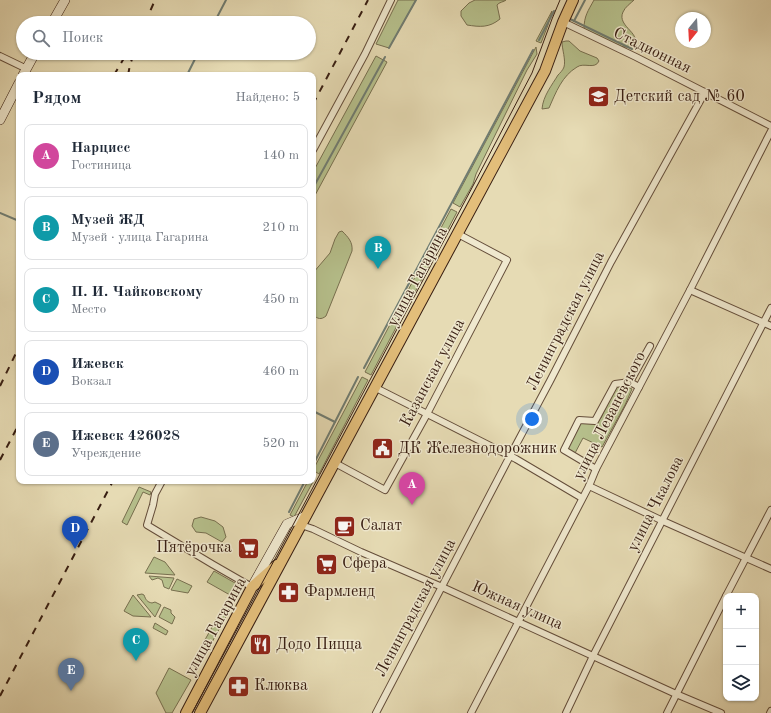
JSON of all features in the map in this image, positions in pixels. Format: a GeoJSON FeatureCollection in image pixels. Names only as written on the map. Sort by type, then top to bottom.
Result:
{"type":"FeatureCollection","features":[{"type":"Feature","properties":{"kind":"main road","name":"улица Гагарина"},"geometry":{"type":"LineString","coordinates":[[200,713],[545,71],[573,0]]}},
{"type":"Feature","properties":{"kind":"main road","name":"улица Гагарина"},"geometry":{"type":"LineString","coordinates":[[186,713],[252,587],[281,563]]}},
{"type":"Feature","properties":{"kind":"street"},"geometry":{"type":"LineString","coordinates":[[56,16],[65,0]]}},
{"type":"Feature","properties":{"kind":"street"},"geometry":{"type":"LineString","coordinates":[[316,144],[365,54],[391,0]]}},
{"type":"Feature","properties":{"kind":"street","name":"Стадионная"},"geometry":{"type":"LineString","coordinates":[[564,22],[771,126]]}},
{"type":"Feature","properties":{"kind":"street"},"geometry":{"type":"LineString","coordinates":[[0,56],[25,72],[31,60]]}},
{"type":"Feature","properties":{"kind":"street"},"geometry":{"type":"LineString","coordinates":[[0,120],[16,89]]}},
{"type":"Feature","properties":{"kind":"street","name":"Ленинградская улица"},"geometry":{"type":"LineString","coordinates":[[376,713],[550,381],[610,262],[705,92]]}},
{"type":"Feature","properties":{"kind":"street","name":"улица Леваневского"},"geometry":{"type":"LineString","coordinates":[[471,713],[771,131]]}},
{"type":"Feature","properties":{"kind":"street","name":"Казанская улица"},"geometry":{"type":"LineString","coordinates":[[335,464],[385,490],[427,414],[506,260],[458,234]]}},
{"type":"Feature","properties":{"kind":"street"},"geometry":{"type":"LineString","coordinates":[[690,290],[771,326]]}},
{"type":"Feature","properties":{"kind":"street","name":"улица Чкалова"},"geometry":{"type":"LineString","coordinates":[[566,713],[593,656],[771,308]]}},
{"type":"Feature","properties":{"kind":"street"},"geometry":{"type":"LineString","coordinates":[[630,382],[650,346]]}},
{"type":"Feature","properties":{"kind":"street"},"geometry":{"type":"LineString","coordinates":[[596,469],[564,450],[579,420],[595,420],[615,384],[630,382],[639,387]]}},
{"type":"Feature","properties":{"kind":"street"},"geometry":{"type":"LineString","coordinates":[[376,388],[510,456],[582,498]]}},
{"type":"Feature","properties":{"kind":"street"},"geometry":{"type":"LineString","coordinates":[[160,484],[155,494],[147,525],[252,587],[287,524],[304,520]]}},
{"type":"Feature","properties":{"kind":"street"},"geometry":{"type":"LineString","coordinates":[[589,486],[771,569]]}},
{"type":"Feature","properties":{"kind":"street"},"geometry":{"type":"LineString","coordinates":[[728,593],[771,510]]}},
{"type":"Feature","properties":{"kind":"street","name":"Южная улица"},"geometry":{"type":"LineString","coordinates":[[304,520],[312,529],[721,713]]}},
{"type":"Feature","properties":{"kind":"street"},"geometry":{"type":"LineString","coordinates":[[667,713],[723,602]]}},
{"type":"Feature","properties":{"kind":"green space"},"geometry":{"type":"Polygon","coordinates":[[[398,0],[416,0],[389,48],[376,44],[398,0]]]}},
{"type":"Feature","properties":{"kind":"green space"},"geometry":{"type":"Polygon","coordinates":[[[475,0],[506,0],[497,5],[500,19],[492,24],[484,26],[467,25],[461,16],[461,11],[469,3],[475,0]]]}},
{"type":"Feature","properties":{"kind":"green space"},"geometry":{"type":"Polygon","coordinates":[[[594,0],[634,0],[624,10],[622,17],[623,22],[635,38],[635,42],[632,47],[622,47],[614,44],[584,29],[588,11],[594,0]]]}},
{"type":"Feature","properties":{"kind":"green space"},"geometry":{"type":"Polygon","coordinates":[[[552,11],[541,43],[536,41],[552,11]]]}},
{"type":"Feature","properties":{"kind":"green space"},"geometry":{"type":"Polygon","coordinates":[[[569,41],[580,51],[597,58],[599,61],[597,64],[592,66],[583,65],[577,67],[567,75],[554,96],[549,108],[542,109],[548,91],[564,67],[565,61],[562,42],[569,41]]]}},
{"type":"Feature","properties":{"kind":"green space"},"geometry":{"type":"Polygon","coordinates":[[[536,47],[537,54],[527,70],[476,174],[473,184],[460,207],[453,203],[536,47]]]}},
{"type":"Feature","properties":{"kind":"green space"},"geometry":{"type":"Polygon","coordinates":[[[376,56],[387,62],[316,193],[316,166],[376,56]]]}},
{"type":"Feature","properties":{"kind":"green space"},"geometry":{"type":"Polygon","coordinates":[[[451,209],[457,212],[403,315],[397,311],[451,209]]]}},
{"type":"Feature","properties":{"kind":"green space"},"geometry":{"type":"Polygon","coordinates":[[[342,231],[351,242],[352,251],[326,316],[323,318],[318,318],[316,317],[316,269],[330,253],[339,232],[342,231]]]}},
{"type":"Feature","properties":{"kind":"green space"},"geometry":{"type":"Polygon","coordinates":[[[395,315],[401,318],[371,375],[365,372],[395,315]]]}},
{"type":"Feature","properties":{"kind":"green space"},"geometry":{"type":"Polygon","coordinates":[[[362,377],[368,380],[319,474],[316,472],[316,464],[362,377]]]}},
{"type":"Feature","properties":{"kind":"green space"},"geometry":{"type":"Polygon","coordinates":[[[616,386],[625,386],[632,389],[602,447],[583,438],[574,455],[567,450],[581,422],[601,418],[616,386]]]}},
{"type":"Feature","properties":{"kind":"green space"},"geometry":{"type":"Polygon","coordinates":[[[306,484],[312,484],[294,517],[290,515],[306,484]]]}},
{"type":"Feature","properties":{"kind":"green space"},"geometry":{"type":"Polygon","coordinates":[[[139,487],[151,492],[150,495],[143,492],[127,525],[122,522],[139,487]]]}},
{"type":"Feature","properties":{"kind":"green space"},"geometry":{"type":"Polygon","coordinates":[[[201,517],[215,521],[223,527],[226,537],[222,542],[206,533],[196,532],[192,526],[194,519],[201,517]]]}},
{"type":"Feature","properties":{"kind":"green space"},"geometry":{"type":"Polygon","coordinates":[[[154,557],[165,562],[175,575],[145,573],[154,557]]]}},
{"type":"Feature","properties":{"kind":"green space"},"geometry":{"type":"Polygon","coordinates":[[[214,571],[242,587],[198,668],[192,663],[230,595],[207,582],[214,571]]]}},
{"type":"Feature","properties":{"kind":"green space"},"geometry":{"type":"Polygon","coordinates":[[[149,576],[174,578],[169,589],[164,587],[162,580],[158,578],[152,580],[149,576]]]}},
{"type":"Feature","properties":{"kind":"green space"},"geometry":{"type":"Polygon","coordinates":[[[177,579],[192,586],[188,593],[171,590],[177,579]]]}},
{"type":"Feature","properties":{"kind":"green space"},"geometry":{"type":"Polygon","coordinates":[[[142,594],[149,602],[155,602],[161,605],[155,617],[137,595],[142,594]]]}},
{"type":"Feature","properties":{"kind":"green space"},"geometry":{"type":"Polygon","coordinates":[[[133,595],[151,617],[133,616],[124,611],[133,595]]]}},
{"type":"Feature","properties":{"kind":"green space"},"geometry":{"type":"Polygon","coordinates":[[[164,607],[171,610],[171,613],[175,617],[172,624],[159,617],[164,607]]]}},
{"type":"Feature","properties":{"kind":"green space"},"geometry":{"type":"Polygon","coordinates":[[[155,623],[168,631],[166,635],[153,628],[155,623]]]}},
{"type":"Feature","properties":{"kind":"green space"},"geometry":{"type":"Polygon","coordinates":[[[169,668],[191,680],[172,713],[166,713],[156,693],[169,668]]]}},
{"type":"Feature","properties":{"kind":"waterway"},"geometry":{"type":"LineString","coordinates":[[218,16],[226,0]]}},
{"type":"Feature","properties":{"kind":"waterway"},"geometry":{"type":"LineString","coordinates":[[389,48],[416,0]]}},
{"type":"Feature","properties":{"kind":"waterway"},"geometry":{"type":"LineString","coordinates":[[574,21],[585,0]]}},
{"type":"Feature","properties":{"kind":"waterway"},"geometry":{"type":"LineString","coordinates":[[539,40],[554,11]]}},
{"type":"Feature","properties":{"kind":"waterway"},"geometry":{"type":"LineString","coordinates":[[570,19],[632,49]]}},
{"type":"Feature","properties":{"kind":"waterway"},"geometry":{"type":"LineString","coordinates":[[364,368],[533,50]]}},
{"type":"Feature","properties":{"kind":"waterway"},"geometry":{"type":"LineString","coordinates":[[316,183],[385,57]]}},
{"type":"Feature","properties":{"kind":"waterway"},"geometry":{"type":"LineString","coordinates":[[188,72],[194,60]]}},
{"type":"Feature","properties":{"kind":"waterway"},"geometry":{"type":"LineString","coordinates":[[0,213],[16,220]]}},
{"type":"Feature","properties":{"kind":"waterway"},"geometry":{"type":"LineString","coordinates":[[316,459],[358,377]]}},
{"type":"Feature","properties":{"kind":"waterway"},"geometry":{"type":"LineString","coordinates":[[316,412],[335,422]]}},
{"type":"Feature","properties":{"kind":"waterway"},"geometry":{"type":"LineString","coordinates":[[289,512],[303,484]]}},
{"type":"Feature","properties":{"kind":"tram line"},"geometry":{"type":"LineString","coordinates":[[316,482],[532,73],[560,0]]}},
{"type":"Feature","properties":{"kind":"tram line"},"geometry":{"type":"LineString","coordinates":[[192,713],[315,484]]}},
{"type":"Feature","properties":{"kind":"railway"},"geometry":{"type":"LineString","coordinates":[[148,16],[155,0]]}},
{"type":"Feature","properties":{"kind":"railway"},"geometry":{"type":"LineString","coordinates":[[316,98],[368,0]]}},
{"type":"Feature","properties":{"kind":"railway"},"geometry":{"type":"LineString","coordinates":[[116,72],[123,60]]}},
{"type":"Feature","properties":{"kind":"railway"},"geometry":{"type":"LineString","coordinates":[[129,72],[132,60]]}},
{"type":"Feature","properties":{"kind":"railway"},"geometry":{"type":"LineString","coordinates":[[0,386],[16,353]]}},
{"type":"Feature","properties":{"kind":"railway"},"geometry":{"type":"LineString","coordinates":[[0,460],[16,430]]}},
{"type":"Feature","properties":{"kind":"railway"},"geometry":{"type":"LineString","coordinates":[[0,696],[111,484]]}},
{"type":"Feature","properties":{"kind":"place","name":"Детский сад № 60"},"geometry":{"type":"Point","coordinates":[599,97]}},
{"type":"Feature","properties":{"kind":"place","name":"Музей ЖД"},"geometry":{"type":"Point","coordinates":[378,269]}},
{"type":"Feature","properties":{"kind":"place","name":"ДК Железнодорожник"},"geometry":{"type":"Point","coordinates":[383,449]}},
{"type":"Feature","properties":{"kind":"place","name":"Нарцисс"},"geometry":{"type":"Point","coordinates":[412,505]}},
{"type":"Feature","properties":{"kind":"place","name":"Салат"},"geometry":{"type":"Point","coordinates":[345,526]}},
{"type":"Feature","properties":{"kind":"place","name":"Пятёрочка"},"geometry":{"type":"Point","coordinates":[248,548]}},
{"type":"Feature","properties":{"kind":"place","name":"Ижевск"},"geometry":{"type":"Point","coordinates":[75,549]}},
{"type":"Feature","properties":{"kind":"place","name":"Сфера"},"geometry":{"type":"Point","coordinates":[326,564]}},
{"type":"Feature","properties":{"kind":"place","name":"Фармленд"},"geometry":{"type":"Point","coordinates":[289,592]}},
{"type":"Feature","properties":{"kind":"place","name":"Додо Пицца"},"geometry":{"type":"Point","coordinates":[260,645]}},
{"type":"Feature","properties":{"kind":"place","name":"П. И. Чайковскому"},"geometry":{"type":"Point","coordinates":[136,661]}},
{"type":"Feature","properties":{"kind":"place","name":"Клюква"},"geometry":{"type":"Point","coordinates":[239,686]}},
{"type":"Feature","properties":{"kind":"place","name":"Ижевск 426028"},"geometry":{"type":"Point","coordinates":[71,691]}}]}
